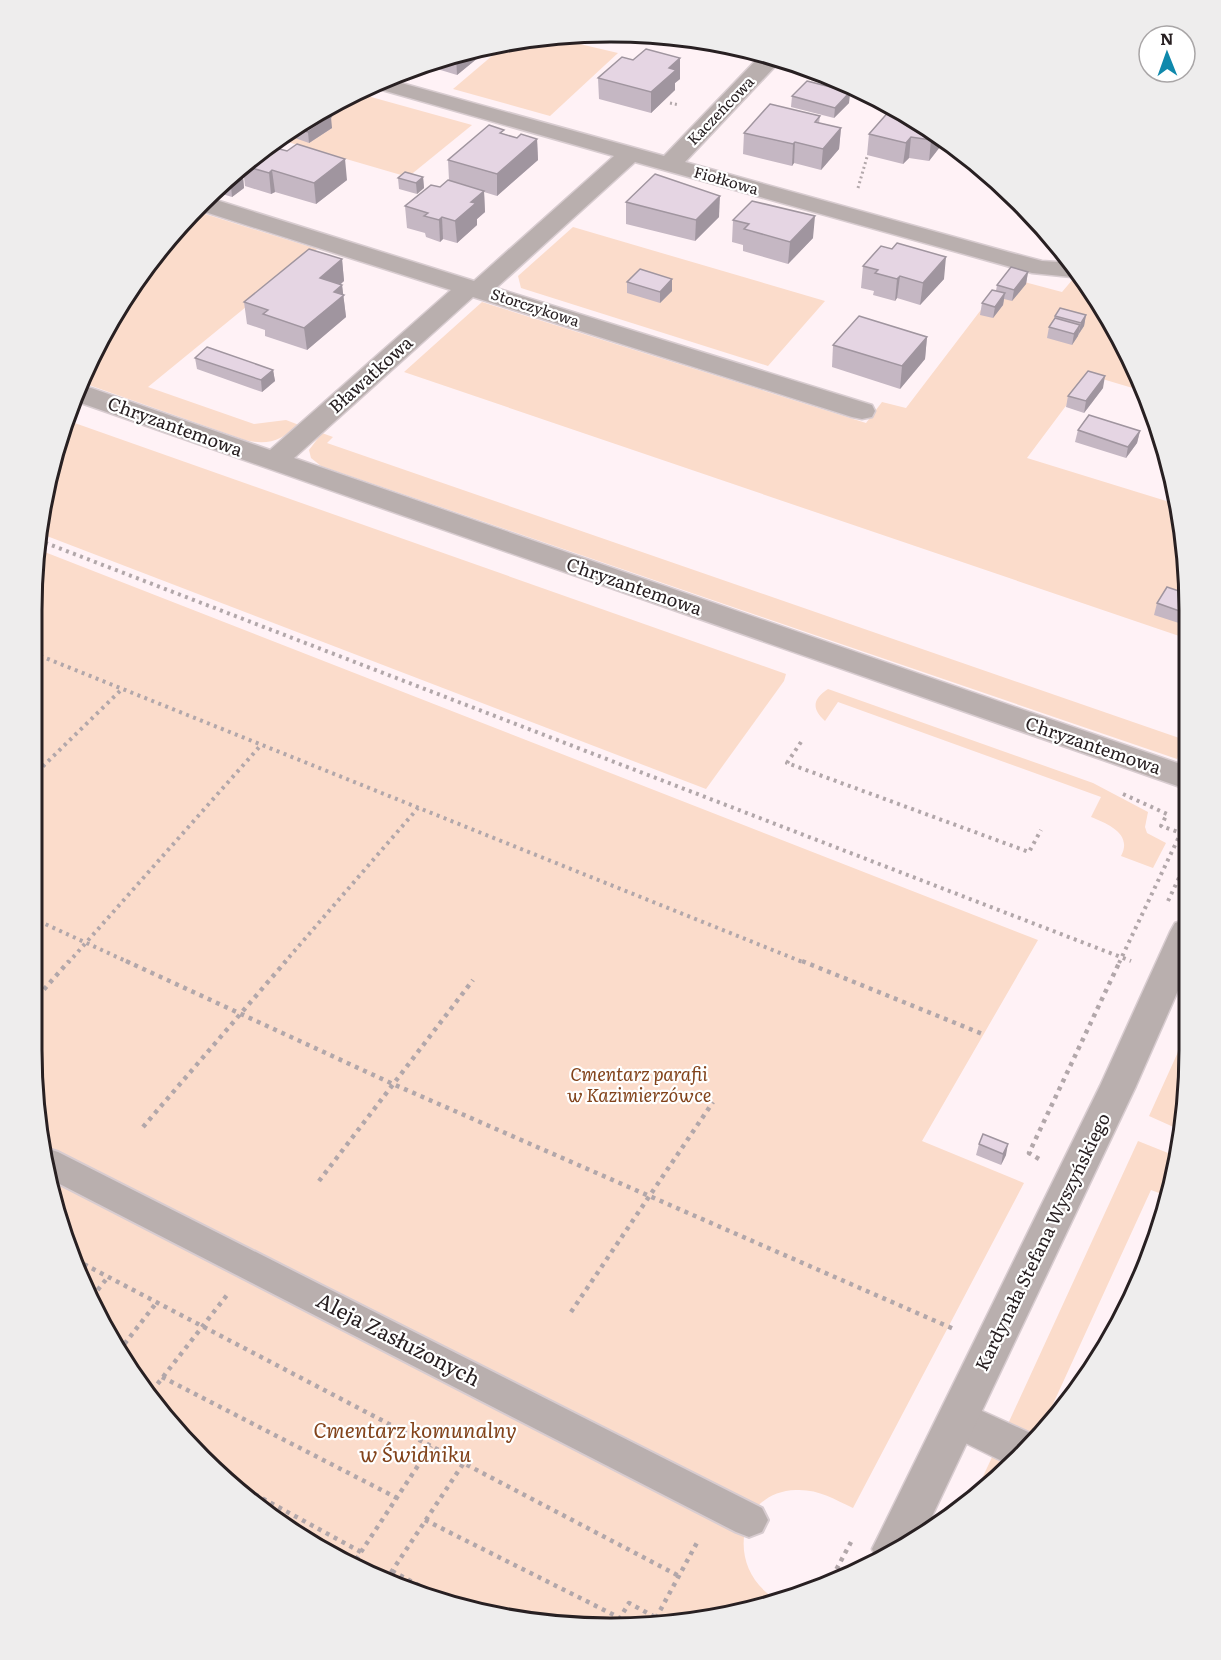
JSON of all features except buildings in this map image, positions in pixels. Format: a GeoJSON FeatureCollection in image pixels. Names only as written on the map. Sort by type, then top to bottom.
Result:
{"type":"FeatureCollection","features":[{"type":"Feature","properties":{"kind":"street","name":"Kaczeńcowa"},"geometry":{"type":"LineString","coordinates":[[669,165],[766,63]]}},
{"type":"Feature","properties":{"kind":"street","name":"Fiołkowa"},"geometry":{"type":"LineString","coordinates":[[390,87],[999,257],[1041,268],[1066,270]]}},
{"type":"Feature","properties":{"kind":"street","name":"Bławatkowa"},"geometry":{"type":"LineString","coordinates":[[273,462],[630,154]]}},
{"type":"Feature","properties":{"kind":"street","name":"Storczykowa"},"geometry":{"type":"LineString","coordinates":[[212,206],[862,411]]}},
{"type":"Feature","properties":{"kind":"street","name":"Chryzantemowa"},"geometry":{"type":"LineString","coordinates":[[84,395],[1179,776]]}},
{"type":"Feature","properties":{"kind":"street","name":"Kardynała Stefana Wyszyńskiego"},"geometry":{"type":"LineString","coordinates":[[899,1540],[1118,1086],[1179,950]]}},
{"type":"Feature","properties":{"kind":"street","name":"Aleja Zasłużonych"},"geometry":{"type":"LineString","coordinates":[[54,1165],[749,1520]]}},
{"type":"Feature","properties":{"kind":"street"},"geometry":{"type":"LineString","coordinates":[[958,1419],[1016,1447]]}},
{"type":"Feature","properties":{"kind":"path"},"geometry":{"type":"LineString","coordinates":[[46,543],[1137,964]]}},
{"type":"Feature","properties":{"kind":"path"},"geometry":{"type":"LineString","coordinates":[[42,657],[985,1035]]}},
{"type":"Feature","properties":{"kind":"path"},"geometry":{"type":"LineString","coordinates":[[42,767],[122,689]]}},
{"type":"Feature","properties":{"kind":"path"},"geometry":{"type":"LineString","coordinates":[[801,742],[788,763],[1029,852],[1041,830]]}},
{"type":"Feature","properties":{"kind":"path"},"geometry":{"type":"LineString","coordinates":[[42,992],[261,745]]}},
{"type":"Feature","properties":{"kind":"path"},"geometry":{"type":"LineString","coordinates":[[143,1127],[418,808]]}},
{"type":"Feature","properties":{"kind":"path"},"geometry":{"type":"LineString","coordinates":[[1072,1178],[1029,1153],[1179,837]]}},
{"type":"Feature","properties":{"kind":"path"},"geometry":{"type":"LineString","coordinates":[[42,923],[393,1084],[992,1347]]}},
{"type":"Feature","properties":{"kind":"path"},"geometry":{"type":"LineString","coordinates":[[319,1181],[473,980]]}},
{"type":"Feature","properties":{"kind":"path"},"geometry":{"type":"LineString","coordinates":[[572,1312],[713,1102]]}},
{"type":"Feature","properties":{"kind":"path"},"geometry":{"type":"LineString","coordinates":[[84,1264],[679,1576]]}},
{"type":"Feature","properties":{"kind":"path"},"geometry":{"type":"LineString","coordinates":[[154,1388],[250,1265]]}},
{"type":"Feature","properties":{"kind":"path"},"geometry":{"type":"LineString","coordinates":[[96,1291],[108,1276]]}},
{"type":"Feature","properties":{"kind":"path"},"geometry":{"type":"LineString","coordinates":[[124,1344],[157,1302]]}},
{"type":"Feature","properties":{"kind":"path"},"geometry":{"type":"LineString","coordinates":[[162,1377],[397,1498]]}},
{"type":"Feature","properties":{"kind":"path"},"geometry":{"type":"LineString","coordinates":[[357,1558],[431,1446]]}},
{"type":"Feature","properties":{"kind":"path"},"geometry":{"type":"LineString","coordinates":[[390,1574],[463,1464]]}},
{"type":"Feature","properties":{"kind":"path"},"geometry":{"type":"LineString","coordinates":[[259,1496],[361,1552]]}},
{"type":"Feature","properties":{"kind":"path"},"geometry":{"type":"LineString","coordinates":[[657,1616],[718,1504]]}},
{"type":"Feature","properties":{"kind":"path"},"geometry":{"type":"LineString","coordinates":[[425,1520],[620,1618]]}},
{"type":"Feature","properties":{"kind":"path"},"geometry":{"type":"LineString","coordinates":[[835,1572],[838,1566]]}},
{"type":"Feature","properties":{"kind":"path"},"geometry":{"type":"LineString","coordinates":[[392,1571],[414,1583]]}},
{"type":"Feature","properties":{"kind":"path"},"geometry":{"type":"LineString","coordinates":[[620,1618],[629,1603],[653,1616]]}},
{"type":"Feature","properties":{"kind":"green space"},"geometry":{"type":"Polygon","coordinates":[[[575,43],[618,53],[550,116],[453,89],[494,54],[575,43]]]}},
{"type":"Feature","properties":{"kind":"green space"},"geometry":{"type":"Polygon","coordinates":[[[369,96],[472,125],[408,177],[289,142],[326,118],[369,96]]]}},
{"type":"Feature","properties":{"kind":"green space"},"geometry":{"type":"Polygon","coordinates":[[[204,214],[317,249],[148,387],[254,424],[286,420],[299,425],[287,435],[268,442],[245,440],[89,385],[118,326],[138,295],[159,264],[204,214]]]}},
{"type":"Feature","properties":{"kind":"green space"},"geometry":{"type":"Polygon","coordinates":[[[573,227],[825,301],[768,366],[521,288],[518,276],[573,227]]]}},
{"type":"Feature","properties":{"kind":"green space"},"geometry":{"type":"Polygon","coordinates":[[[1006,277],[1062,292],[1073,280],[1103,326],[1134,388],[1089,375],[1027,458],[1168,502],[1178,573],[1179,636],[404,372],[482,302],[866,423],[882,402],[906,408],[1006,277]]]}},
{"type":"Feature","properties":{"kind":"green space"},"geometry":{"type":"Polygon","coordinates":[[[74,423],[786,674],[784,681],[706,789],[47,536],[61,463],[74,423]]]}},
{"type":"Feature","properties":{"kind":"green space"},"geometry":{"type":"Polygon","coordinates":[[[322,433],[333,437],[327,443],[1179,738],[1179,754],[1177,759],[321,466],[311,458],[309,450],[322,433]]]}},
{"type":"Feature","properties":{"kind":"green space","name":"Cmentarz parafii w Kazimierzówce"},"geometry":{"type":"Polygon","coordinates":[[[45,552],[1038,940],[922,1141],[1024,1183],[853,1508],[819,1493],[796,1490],[776,1494],[760,1504],[750,1517],[744,1534],[744,1551],[749,1569],[759,1585],[771,1595],[685,1613],[610,1618],[536,1613],[463,1599],[428,1588],[393,1575],[326,1542],[264,1501],[209,1451],[159,1396],[118,1334],[85,1267],[61,1197],[47,1124],[42,1050],[42,610],[45,552]]]}},
{"type":"Feature","properties":{"kind":"green space"},"geometry":{"type":"Polygon","coordinates":[[[828,689],[1093,783],[1148,812],[1145,827],[1147,833],[1166,843],[1153,868],[1121,856],[1124,842],[1121,836],[1105,823],[1091,817],[1101,797],[838,702],[825,721],[817,712],[816,704],[819,696],[828,689]]]}},
{"type":"Feature","properties":{"kind":"green space"},"geometry":{"type":"Polygon","coordinates":[[[1179,1050],[1174,1127],[1149,1116],[1179,1050]]]}},
{"type":"Feature","properties":{"kind":"green space"},"geometry":{"type":"Polygon","coordinates":[[[1138,1141],[1168,1153],[1170,1148],[1161,1194],[1151,1190],[1051,1409],[1028,1435],[1007,1426],[1138,1141]]]}},
{"type":"Feature","properties":{"kind":"green space"},"geometry":{"type":"Polygon","coordinates":[[[994,1453],[1005,1458],[985,1477],[981,1480],[994,1453]]]}},
{"type":"Feature","properties":{"kind":"park label","name":"Cmentarz komunalny w Świdniku"},"geometry":{"type":"Point","coordinates":[415,1443]}}]}
